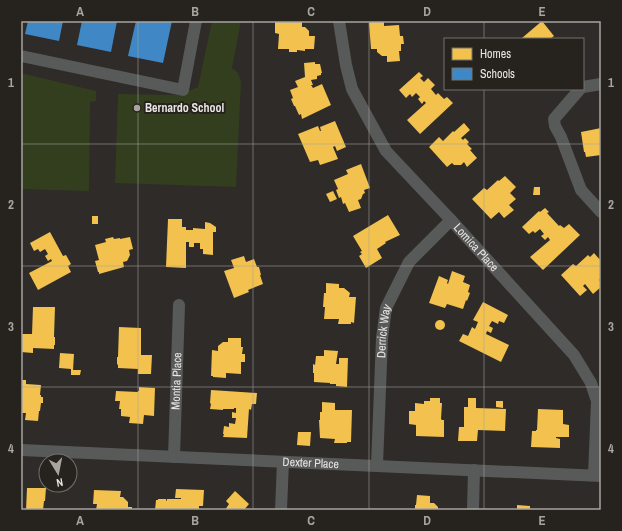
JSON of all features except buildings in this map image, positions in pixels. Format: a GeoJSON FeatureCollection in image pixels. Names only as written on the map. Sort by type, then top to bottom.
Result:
{"type":"FeatureCollection","features":[{"type":"Feature","properties":{"kind":"street"},"geometry":{"type":"LineString","coordinates":[[21,56],[182,90],[196,21]]}},
{"type":"Feature","properties":{"kind":"street","name":"Lomica Place"},"geometry":{"type":"LineString","coordinates":[[339,21],[352,89],[386,151],[574,355],[591,383],[597,401],[598,476]]}},
{"type":"Feature","properties":{"kind":"street"},"geometry":{"type":"LineString","coordinates":[[584,87],[601,84]]}},
{"type":"Feature","properties":{"kind":"street"},"geometry":{"type":"LineString","coordinates":[[579,90],[554,119],[555,126],[561,137],[581,190],[601,212]]}},
{"type":"Feature","properties":{"kind":"street","name":"Derrick Way"},"geometry":{"type":"LineString","coordinates":[[377,466],[382,338],[386,308],[409,262],[451,220]]}},
{"type":"Feature","properties":{"kind":"street","name":"Montia Place"},"geometry":{"type":"LineString","coordinates":[[174,457],[179,305]]}},
{"type":"Feature","properties":{"kind":"street","name":"Dexter Place"},"geometry":{"type":"LineString","coordinates":[[21,450],[598,476]]}},
{"type":"Feature","properties":{"kind":"street"},"geometry":{"type":"LineString","coordinates":[[281,510],[282,462]]}},
{"type":"Feature","properties":{"kind":"street"},"geometry":{"type":"LineString","coordinates":[[473,510],[474,470]]}},
{"type":"Feature","properties":{"kind":"green space"},"geometry":{"type":"Polygon","coordinates":[[[212,21],[241,21],[232,68],[238,73],[241,81],[236,187],[115,183],[118,94],[179,95],[198,87],[212,21]]]}},
{"type":"Feature","properties":{"kind":"green space"},"geometry":{"type":"Polygon","coordinates":[[[21,73],[96,91],[96,101],[90,102],[89,191],[21,189],[21,73]]]}},
{"type":"Feature","properties":{"kind":"place","name":"Bernardo School"},"geometry":{"type":"Point","coordinates":[137,108]}}]}
